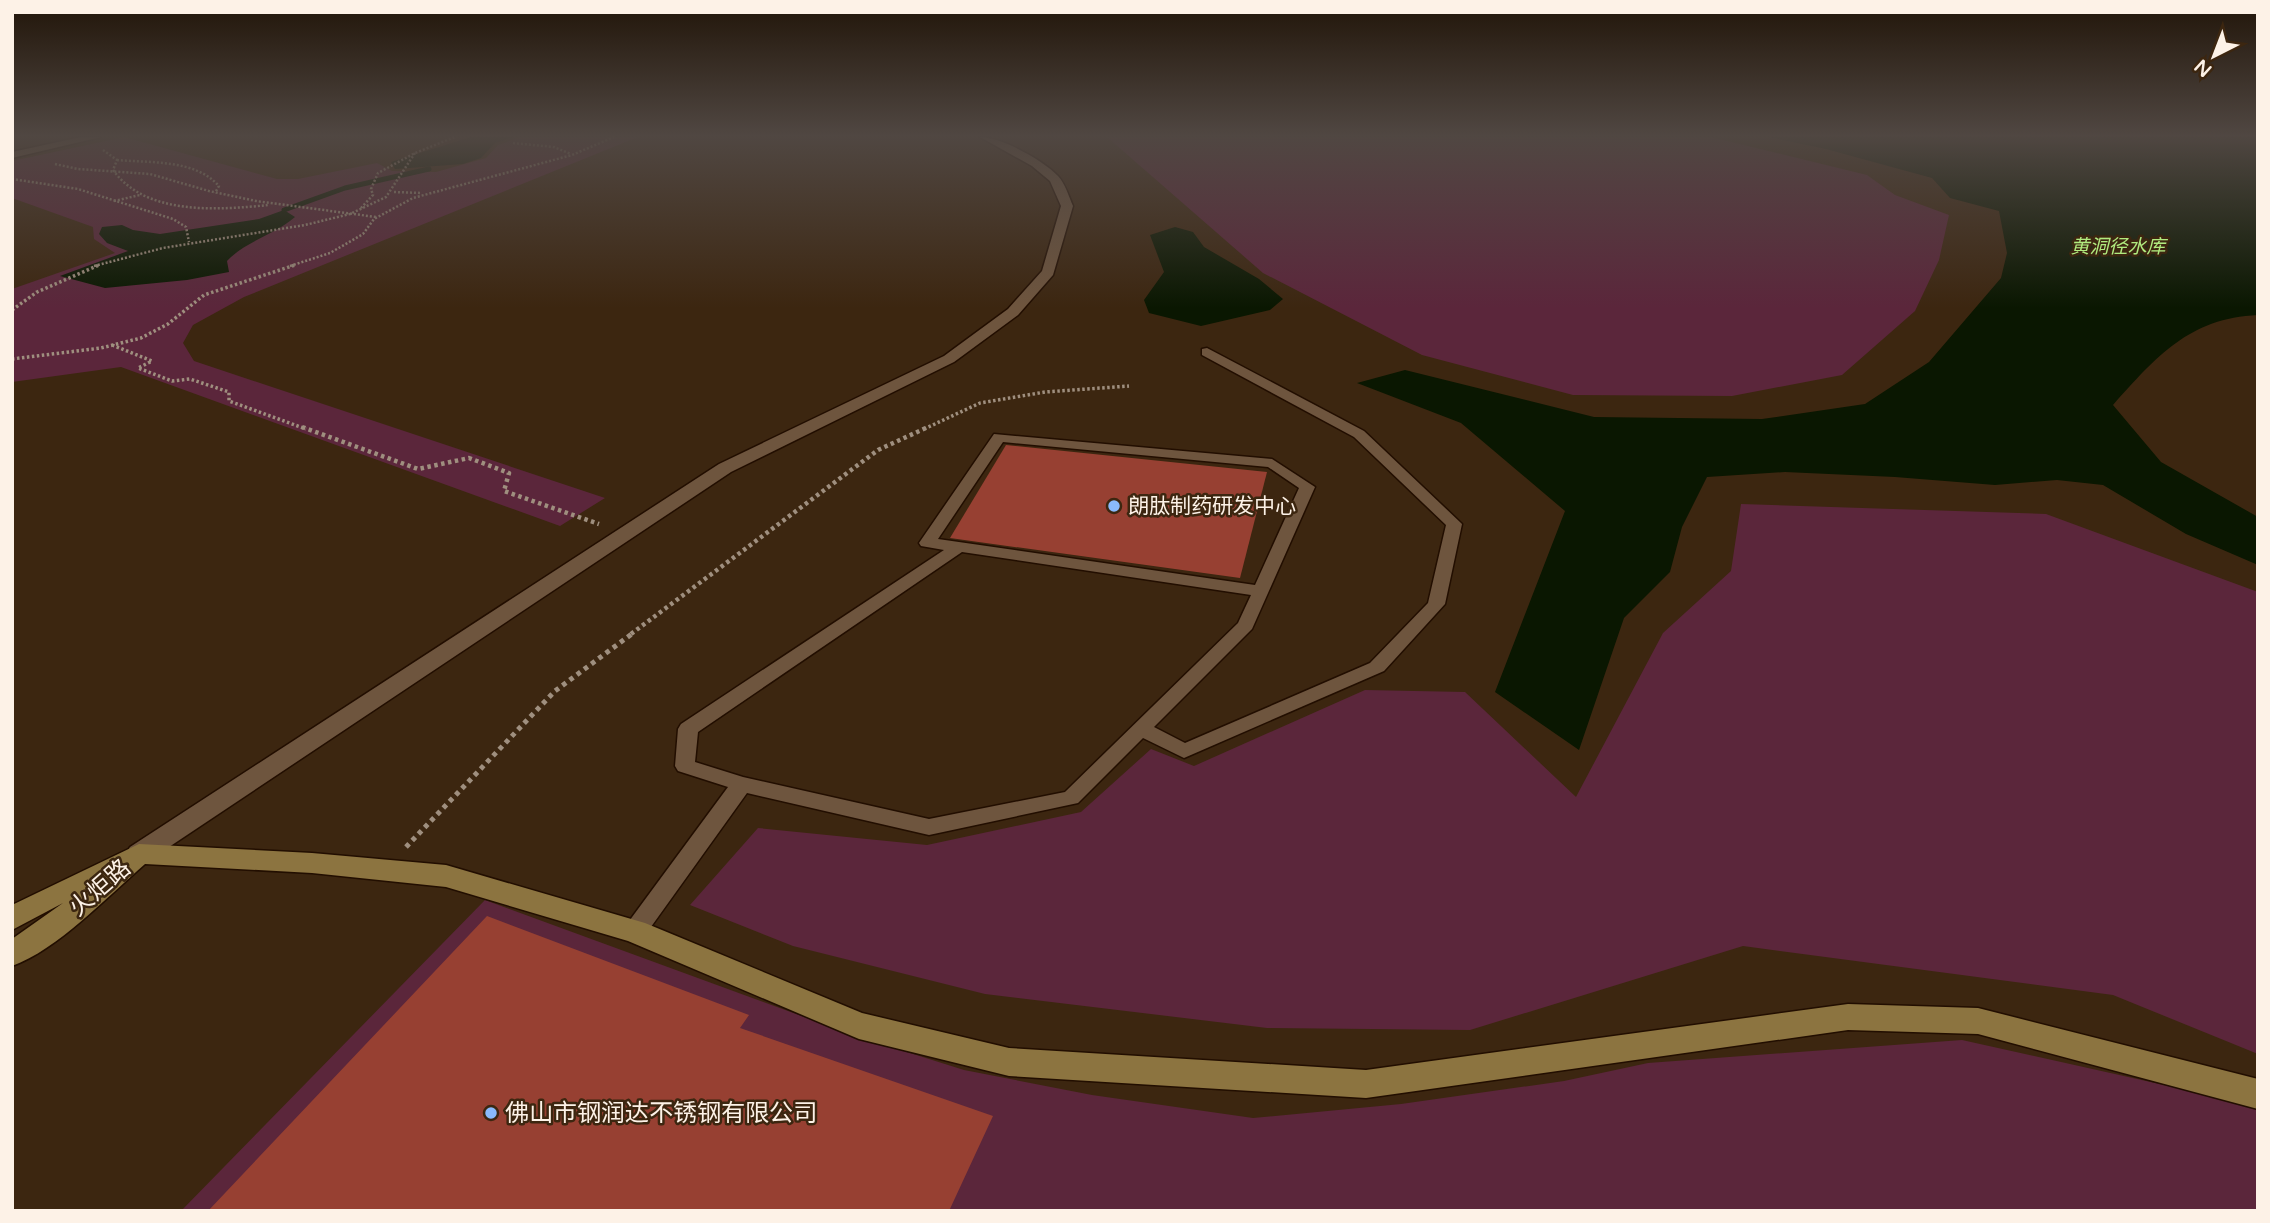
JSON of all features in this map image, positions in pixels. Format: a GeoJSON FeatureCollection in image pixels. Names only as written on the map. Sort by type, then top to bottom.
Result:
{"type":"FeatureCollection","features":[{"type":"Feature","properties":{"kind":"street"},"geometry":{"type":"LineString","coordinates":[[139,854],[725,468],[949,359],[1013,312],[1048,272],[1067,206],[1062,194]]}},
{"type":"Feature","properties":{"kind":"street"},"geometry":{"type":"LineString","coordinates":[[139,854],[312,863],[446,876],[635,931],[859,1026],[1009,1062],[1366,1084],[1848,1017],[1978,1021],[2258,1094]]}},
{"type":"Feature","properties":{"kind":"street","name":"火炬路"},"geometry":{"type":"LineString","coordinates":[[12,919],[36,904],[139,854]]}},
{"type":"Feature","properties":{"kind":"street","name":"火炬路"},"geometry":{"type":"LineString","coordinates":[[12,954],[59,923],[139,854]]}},
{"type":"Feature","properties":{"kind":"lane"},"geometry":{"type":"LineString","coordinates":[[1141,729],[1184,751],[1377,667],[1436,604],[1454,524],[1359,434],[1207,352]]}},
{"type":"Feature","properties":{"kind":"lane"},"geometry":{"type":"LineString","coordinates":[[959,547],[688,729],[685,766],[742,784],[929,827],[1071,798],[1247,625],[1262,591],[1307,487],[1272,463],[999,437],[927,543],[959,547],[1262,591]]}},
{"type":"Feature","properties":{"kind":"lane"},"geometry":{"type":"LineString","coordinates":[[635,931],[742,784]]}},
{"type":"Feature","properties":{"kind":"path"},"geometry":{"type":"LineString","coordinates":[[90,194],[173,219],[186,227],[189,242]]}},
{"type":"Feature","properties":{"kind":"path"},"geometry":{"type":"LineString","coordinates":[[221,194],[346,216],[377,217]]}},
{"type":"Feature","properties":{"kind":"path"},"geometry":{"type":"LineString","coordinates":[[357,211],[370,200],[373,194]]}},
{"type":"Feature","properties":{"kind":"path"},"geometry":{"type":"LineString","coordinates":[[12,310],[59,282],[114,261],[189,242],[312,224],[346,216],[390,194]]}},
{"type":"Feature","properties":{"kind":"path"},"geometry":{"type":"LineString","coordinates":[[12,359],[112,345],[141,338],[168,324],[204,295],[331,253],[363,234],[377,217],[427,194]]}},
{"type":"Feature","properties":{"kind":"path"},"geometry":{"type":"LineString","coordinates":[[112,201],[141,195],[176,204],[223,208],[274,204]]}},
{"type":"Feature","properties":{"kind":"path"},"geometry":{"type":"LineString","coordinates":[[112,345],[152,361],[138,368],[172,382],[190,379],[229,392],[229,401],[418,469],[469,457],[509,473],[504,491],[626,533]]}},
{"type":"Feature","properties":{"kind":"path"},"geometry":{"type":"LineString","coordinates":[[384,870],[555,691],[878,450],[980,404],[1045,392],[1129,386]]}},
{"type":"Feature","properties":{"kind":"shaded area"},"geometry":{"type":"Polygon","coordinates":[[[12,194],[497,194],[244,297],[193,325],[183,343],[194,361],[605,498],[560,526],[121,367],[12,382],[12,289],[115,253],[94,239],[93,227],[12,198],[12,194]]]}},
{"type":"Feature","properties":{"kind":"shaded area"},"geometry":{"type":"Polygon","coordinates":[[[1172,194],[1894,194],[1949,215],[1939,260],[1915,311],[1842,375],[1732,396],[1573,395],[1422,355],[1263,273],[1172,194]]]}},
{"type":"Feature","properties":{"kind":"shaded area"},"geometry":{"type":"Polygon","coordinates":[[[1741,504],[2046,514],[2258,592],[2258,1054],[2113,995],[1743,946],[1470,1030],[1267,1028],[985,994],[793,946],[690,905],[758,828],[927,845],[1081,812],[1151,749],[1194,766],[1365,690],[1465,692],[1576,797],[1663,633],[1731,571],[1741,504]]]}},
{"type":"Feature","properties":{"kind":"shaded area"},"geometry":{"type":"Polygon","coordinates":[[[485,900],[859,1037],[964,1070],[1092,1095],[1253,1118],[1401,1104],[1564,1081],[1648,1063],[1962,1040],[2258,1106],[2258,1211],[181,1211],[485,900]]]}},
{"type":"Feature","properties":{"kind":"water","name":"黄洞径水库"},"geometry":{"type":"Polygon","coordinates":[[[1946,194],[2258,194],[2258,315],[2234,318],[2193,332],[2160,356],[2113,405],[2161,462],[2258,517],[2258,565],[2186,534],[2103,485],[2057,480],[1995,485],[1785,472],[1707,477],[1682,527],[1670,572],[1624,618],[1579,750],[1495,692],[1565,511],[1461,423],[1357,383],[1405,370],[1594,417],[1762,419],[1865,404],[1929,362],[2001,278],[2007,253],[1999,211],[1950,198],[1946,194]]]}},
{"type":"Feature","properties":{"kind":"water"},"geometry":{"type":"Polygon","coordinates":[[[284,210],[295,217],[235,254],[227,261],[229,272],[187,280],[105,288],[60,276],[128,251],[107,243],[99,234],[102,227],[122,225],[133,230],[160,234],[259,219],[284,210]]]}},
{"type":"Feature","properties":{"kind":"water"},"geometry":{"type":"Polygon","coordinates":[[[1175,227],[1193,232],[1204,247],[1259,279],[1283,299],[1270,310],[1201,326],[1149,313],[1144,300],[1164,272],[1150,235],[1175,227]]]}},
{"type":"Feature","properties":{"kind":"building","name":"朗肽制药研发中心"},"geometry":{"type":"Polygon","coordinates":[[[1006,445],[1267,472],[1240,578],[950,538],[1006,445]]]}},
{"type":"Feature","properties":{"kind":"building","name":"佛山市钢润达不锈钢有限公司"},"geometry":{"type":"Polygon","coordinates":[[[487,916],[749,1015],[740,1028],[993,1116],[949,1211],[208,1211],[487,916]]]}},
{"type":"Feature","properties":{"kind":"waterway"},"geometry":{"type":"LineString","coordinates":[[284,210],[328,194]]}},
{"type":"Feature","properties":{"kind":"place","name":"朗肽制药研发中心"},"geometry":{"type":"Point","coordinates":[1114,506]}},
{"type":"Feature","properties":{"kind":"place","name":"佛山市钢润达不锈钢有限公司"},"geometry":{"type":"Point","coordinates":[491,1113]}}]}
